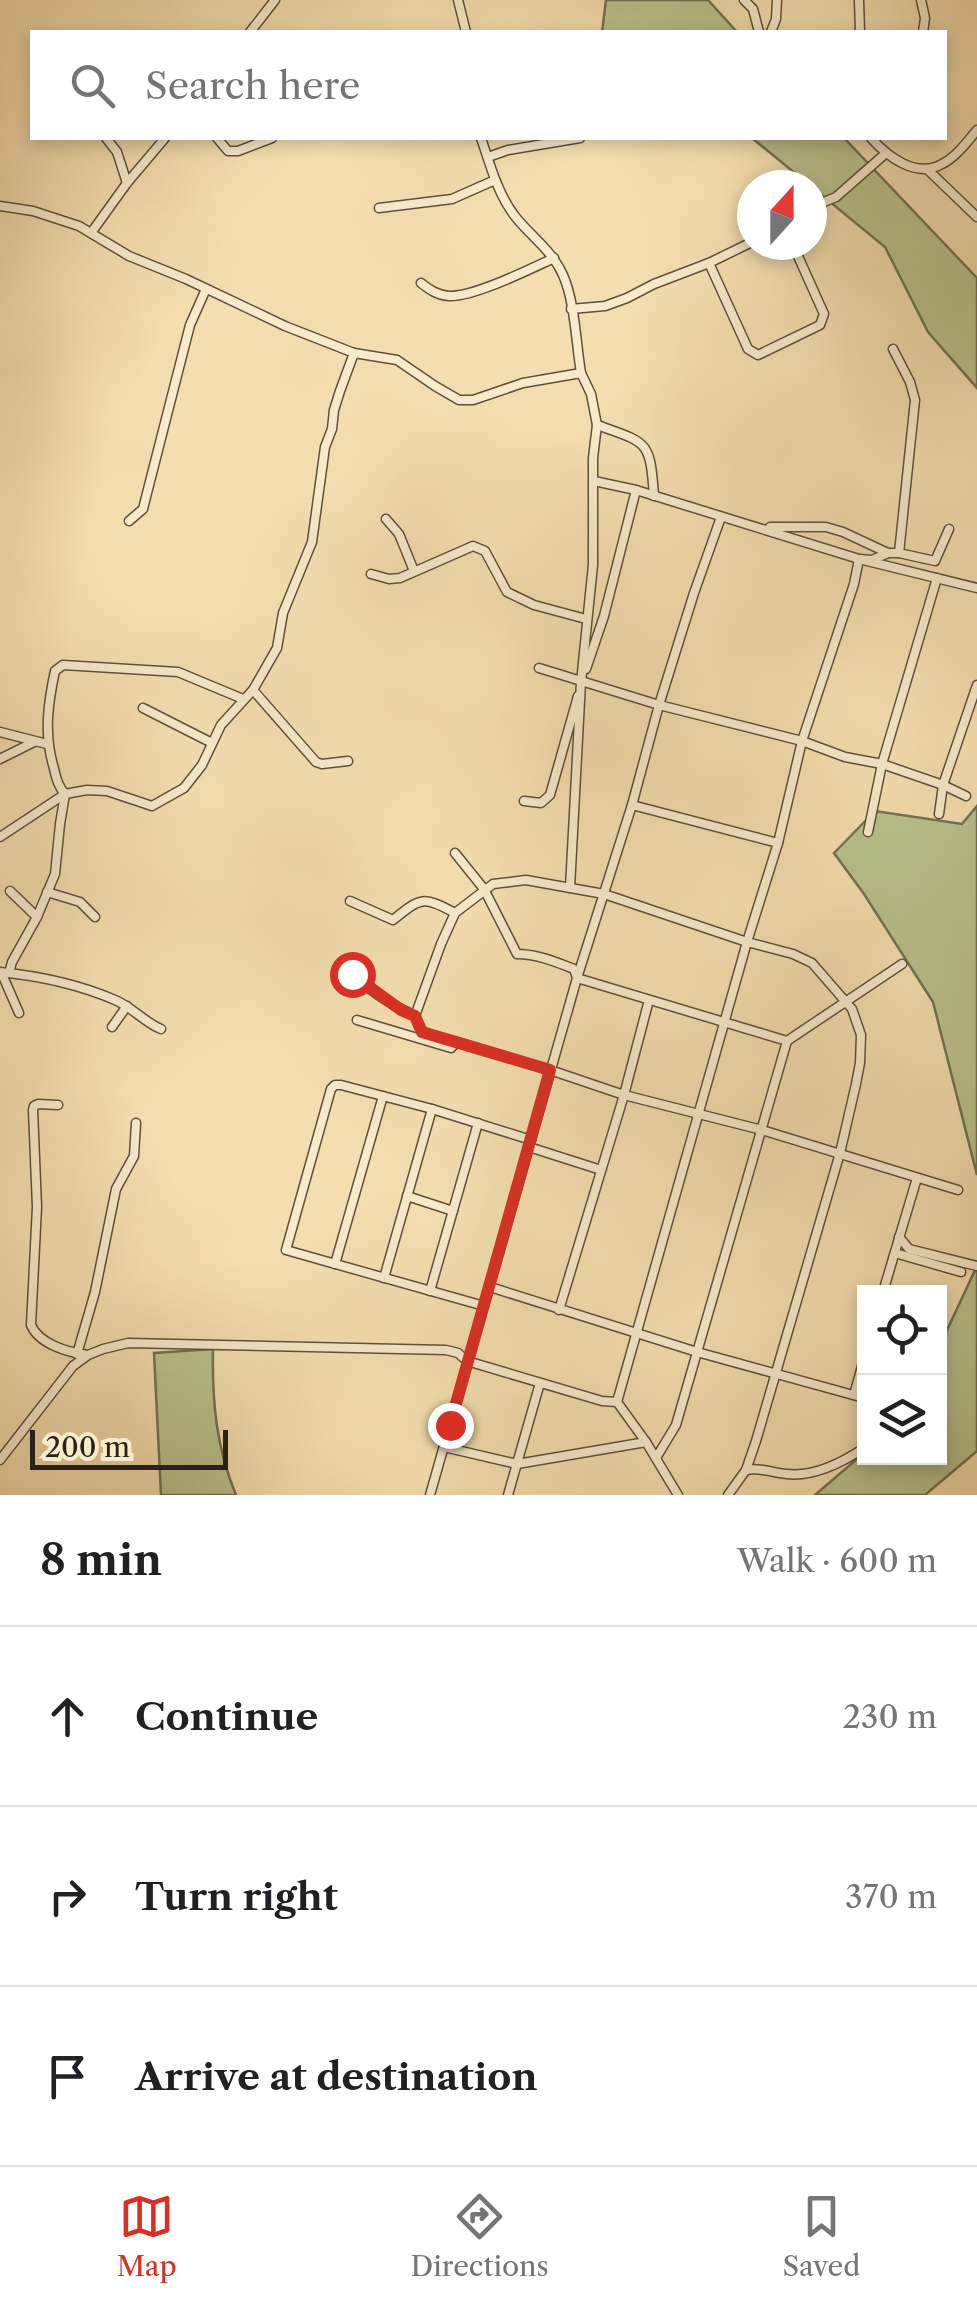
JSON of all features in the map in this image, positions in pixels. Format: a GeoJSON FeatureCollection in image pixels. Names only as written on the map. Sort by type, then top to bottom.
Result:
{"type":"FeatureCollection","features":[{"type":"Feature","properties":{"kind":"street"},"geometry":{"type":"LineString","coordinates":[[252,30],[275,0]]}},
{"type":"Feature","properties":{"kind":"street"},"geometry":{"type":"LineString","coordinates":[[458,0],[466,30]]}},
{"type":"Feature","properties":{"kind":"street"},"geometry":{"type":"LineString","coordinates":[[744,0],[753,10],[758,30]]}},
{"type":"Feature","properties":{"kind":"street"},"geometry":{"type":"LineString","coordinates":[[771,30],[777,0]]}},
{"type":"Feature","properties":{"kind":"street"},"geometry":{"type":"LineString","coordinates":[[860,0],[860,30]]}},
{"type":"Feature","properties":{"kind":"street"},"geometry":{"type":"LineString","coordinates":[[921,0],[926,18],[923,30]]}},
{"type":"Feature","properties":{"kind":"street"},"geometry":{"type":"LineString","coordinates":[[873,140],[885,154],[910,166],[927,168],[937,167],[954,156],[977,130]]}},
{"type":"Feature","properties":{"kind":"street"},"geometry":{"type":"LineString","coordinates":[[108,140],[117,152],[128,183]]}},
{"type":"Feature","properties":{"kind":"street"},"geometry":{"type":"LineString","coordinates":[[91,233],[164,140]]}},
{"type":"Feature","properties":{"kind":"street"},"geometry":{"type":"LineString","coordinates":[[219,140],[228,151],[266,140]]}},
{"type":"Feature","properties":{"kind":"street"},"geometry":{"type":"LineString","coordinates":[[482,140],[495,180],[518,220],[554,258],[562,273],[581,373],[596,410],[593,566],[586,619],[570,888]]}},
{"type":"Feature","properties":{"kind":"street"},"geometry":{"type":"LineString","coordinates":[[488,157],[568,140]]}},
{"type":"Feature","properties":{"kind":"street"},"geometry":{"type":"LineString","coordinates":[[885,140],[885,154]]}},
{"type":"Feature","properties":{"kind":"street"},"geometry":{"type":"LineString","coordinates":[[827,201],[885,154]]}},
{"type":"Feature","properties":{"kind":"street"},"geometry":{"type":"LineString","coordinates":[[927,168],[977,217]]}},
{"type":"Feature","properties":{"kind":"street"},"geometry":{"type":"LineString","coordinates":[[379,208],[452,199],[495,180]]}},
{"type":"Feature","properties":{"kind":"street"},"geometry":{"type":"LineString","coordinates":[[0,206],[33,211],[79,226],[130,256],[284,326],[354,353],[398,360],[459,400],[473,400],[524,383],[581,373]]}},
{"type":"Feature","properties":{"kind":"street"},"geometry":{"type":"LineString","coordinates":[[570,309],[605,306],[628,298],[737,249]]}},
{"type":"Feature","properties":{"kind":"street"},"geometry":{"type":"LineString","coordinates":[[421,284],[434,293],[452,296],[472,292],[554,258]]}},
{"type":"Feature","properties":{"kind":"street"},"geometry":{"type":"LineString","coordinates":[[709,263],[748,349],[758,355],[820,325],[824,314],[800,260]]}},
{"type":"Feature","properties":{"kind":"street"},"geometry":{"type":"LineString","coordinates":[[129,520],[146,501],[190,324],[206,289]]}},
{"type":"Feature","properties":{"kind":"street"},"geometry":{"type":"LineString","coordinates":[[893,349],[915,400],[899,553]]}},
{"type":"Feature","properties":{"kind":"street"},"geometry":{"type":"LineString","coordinates":[[0,837],[65,794],[107,792],[152,806],[184,788],[202,765],[221,725],[253,690],[277,648],[282,614],[312,542],[325,447],[354,353]]}},
{"type":"Feature","properties":{"kind":"street"},"geometry":{"type":"LineString","coordinates":[[596,410],[614,431]]}},
{"type":"Feature","properties":{"kind":"street"},"geometry":{"type":"LineString","coordinates":[[597,425],[638,440],[646,448],[654,496]]}},
{"type":"Feature","properties":{"kind":"street"},"geometry":{"type":"LineString","coordinates":[[594,481],[636,490],[860,559],[977,588]]}},
{"type":"Feature","properties":{"kind":"street"},"geometry":{"type":"LineString","coordinates":[[524,801],[542,803],[550,795],[604,616],[636,490]]}},
{"type":"Feature","properties":{"kind":"street"},"geometry":{"type":"LineString","coordinates":[[722,517],[766,527],[826,528],[888,553]]}},
{"type":"Feature","properties":{"kind":"street"},"geometry":{"type":"LineString","coordinates":[[430,1495],[577,978],[694,593],[722,517]]}},
{"type":"Feature","properties":{"kind":"street"},"geometry":{"type":"LineString","coordinates":[[386,519],[399,534],[414,571]]}},
{"type":"Feature","properties":{"kind":"street"},"geometry":{"type":"LineString","coordinates":[[860,559],[899,553],[935,561],[949,529]]}},
{"type":"Feature","properties":{"kind":"street"},"geometry":{"type":"LineString","coordinates":[[371,574],[400,578],[480,546],[507,592],[586,619]]}},
{"type":"Feature","properties":{"kind":"street"},"geometry":{"type":"LineString","coordinates":[[616,1402],[778,843],[802,741],[860,559]]}},
{"type":"Feature","properties":{"kind":"street"},"geometry":{"type":"LineString","coordinates":[[868,832],[882,764],[937,578]]}},
{"type":"Feature","properties":{"kind":"street"},"geometry":{"type":"LineString","coordinates":[[65,794],[59,788],[47,744],[55,670],[63,664],[178,672],[243,700]]}},
{"type":"Feature","properties":{"kind":"street"},"geometry":{"type":"LineString","coordinates":[[539,668],[659,705],[882,764],[966,796]]}},
{"type":"Feature","properties":{"kind":"street"},"geometry":{"type":"LineString","coordinates":[[939,814],[943,785],[977,685]]}},
{"type":"Feature","properties":{"kind":"street"},"geometry":{"type":"LineString","coordinates":[[253,690],[316,762],[348,761]]}},
{"type":"Feature","properties":{"kind":"street"},"geometry":{"type":"LineString","coordinates":[[143,708],[212,743]]}},
{"type":"Feature","properties":{"kind":"street"},"geometry":{"type":"LineString","coordinates":[[0,732],[47,744]]}},
{"type":"Feature","properties":{"kind":"street"},"geometry":{"type":"LineString","coordinates":[[0,759],[34,742]]}},
{"type":"Feature","properties":{"kind":"street"},"geometry":{"type":"LineString","coordinates":[[2,972],[37,918],[55,874],[65,794]]}},
{"type":"Feature","properties":{"kind":"street"},"geometry":{"type":"LineString","coordinates":[[632,804],[778,843]]}},
{"type":"Feature","properties":{"kind":"street"},"geometry":{"type":"LineString","coordinates":[[455,853],[484,888],[517,954],[574,969],[577,978]]}},
{"type":"Feature","properties":{"kind":"street"},"geometry":{"type":"LineString","coordinates":[[415,1016],[455,913],[492,884],[526,880],[604,894],[793,954],[812,963],[852,1009],[860,1035],[860,1063],[840,1153],[746,1470],[728,1495]]}},
{"type":"Feature","properties":{"kind":"street"},"geometry":{"type":"LineString","coordinates":[[10,891],[37,918]]}},
{"type":"Feature","properties":{"kind":"street"},"geometry":{"type":"LineString","coordinates":[[46,892],[80,902],[95,918]]}},
{"type":"Feature","properties":{"kind":"street"},"geometry":{"type":"LineString","coordinates":[[350,901],[393,920],[414,902],[432,901],[455,913]]}},
{"type":"Feature","properties":{"kind":"street"},"geometry":{"type":"LineString","coordinates":[[344,962],[352,974],[415,1016],[422,1032],[624,1095],[762,1130],[958,1190]]}},
{"type":"Feature","properties":{"kind":"street"},"geometry":{"type":"LineString","coordinates":[[656,1458],[676,1425],[787,1041],[902,964]]}},
{"type":"Feature","properties":{"kind":"street"},"geometry":{"type":"LineString","coordinates":[[2,972],[60,981],[116,1000],[161,1028]]}},
{"type":"Feature","properties":{"kind":"street"},"geometry":{"type":"LineString","coordinates":[[2,972],[19,1013]]}},
{"type":"Feature","properties":{"kind":"street"},"geometry":{"type":"LineString","coordinates":[[577,978],[787,1041]]}},
{"type":"Feature","properties":{"kind":"street"},"geometry":{"type":"LineString","coordinates":[[559,1310],[649,1000]]}},
{"type":"Feature","properties":{"kind":"street"},"geometry":{"type":"LineString","coordinates":[[112,1028],[126,1006]]}},
{"type":"Feature","properties":{"kind":"street"},"geometry":{"type":"LineString","coordinates":[[356,1020],[451,1048],[458,1042]]}},
{"type":"Feature","properties":{"kind":"street"},"geometry":{"type":"LineString","coordinates":[[484,1306],[286,1250],[335,1085],[478,1123],[601,1170]]}},
{"type":"Feature","properties":{"kind":"street"},"geometry":{"type":"LineString","coordinates":[[335,1264],[383,1096]]}},
{"type":"Feature","properties":{"kind":"street"},"geometry":{"type":"LineString","coordinates":[[58,1105],[38,1104],[33,1110],[37,1207],[31,1324],[40,1338],[88,1355]]}},
{"type":"Feature","properties":{"kind":"street"},"geometry":{"type":"LineString","coordinates":[[384,1278],[432,1109]]}},
{"type":"Feature","properties":{"kind":"street"},"geometry":{"type":"LineString","coordinates":[[73,1366],[98,1279],[116,1189],[134,1156],[136,1123]]}},
{"type":"Feature","properties":{"kind":"street"},"geometry":{"type":"LineString","coordinates":[[430,1291],[478,1123]]}},
{"type":"Feature","properties":{"kind":"street"},"geometry":{"type":"LineString","coordinates":[[886,1285],[916,1178]]}},
{"type":"Feature","properties":{"kind":"street"},"geometry":{"type":"LineString","coordinates":[[407,1196],[453,1211]]}},
{"type":"Feature","properties":{"kind":"street"},"geometry":{"type":"LineString","coordinates":[[899,1238],[909,1249],[977,1266]]}},
{"type":"Feature","properties":{"kind":"street"},"geometry":{"type":"LineString","coordinates":[[895,1253],[961,1272]]}},
{"type":"Feature","properties":{"kind":"street"},"geometry":{"type":"LineString","coordinates":[[490,1287],[697,1352],[857,1395]]}},
{"type":"Feature","properties":{"kind":"street"},"geometry":{"type":"LineString","coordinates":[[0,1460],[73,1366],[114,1345],[446,1350],[467,1361],[616,1402],[678,1495]]}},
{"type":"Feature","properties":{"kind":"street"},"geometry":{"type":"LineString","coordinates":[[508,1495],[540,1383]]}},
{"type":"Feature","properties":{"kind":"street"},"geometry":{"type":"LineString","coordinates":[[444,1447],[517,1464],[646,1442]]}},
{"type":"Feature","properties":{"kind":"street"},"geometry":{"type":"LineString","coordinates":[[746,1470],[760,1468],[789,1475],[818,1470],[857,1452]]}},
{"type":"Feature","properties":{"kind":"green space"},"geometry":{"type":"Polygon","coordinates":[[[606,0],[708,0],[735,30],[602,30],[606,0]]]}},
{"type":"Feature","properties":{"kind":"green space"},"geometry":{"type":"Polygon","coordinates":[[[754,140],[846,140],[977,278],[977,388],[928,332],[885,247],[827,199],[827,170],[791,170],[754,140]]]}},
{"type":"Feature","properties":{"kind":"green space"},"geometry":{"type":"Polygon","coordinates":[[[977,806],[977,1175],[933,1002],[834,853],[875,811],[962,824],[977,806]]]}},
{"type":"Feature","properties":{"kind":"green space"},"geometry":{"type":"Polygon","coordinates":[[[977,1266],[977,1451],[925,1495],[815,1495],[857,1459],[857,1465],[947,1465],[947,1330],[977,1266]]]}},
{"type":"Feature","properties":{"kind":"green space"},"geometry":{"type":"Polygon","coordinates":[[[213,1349],[217,1424],[236,1495],[161,1495],[154,1353],[213,1349]]]}},
{"type":"Feature","properties":{"kind":"route"},"geometry":{"type":"LineString","coordinates":[[352,974],[415,1016],[422,1032],[550,1070],[450,1425]]}}]}
